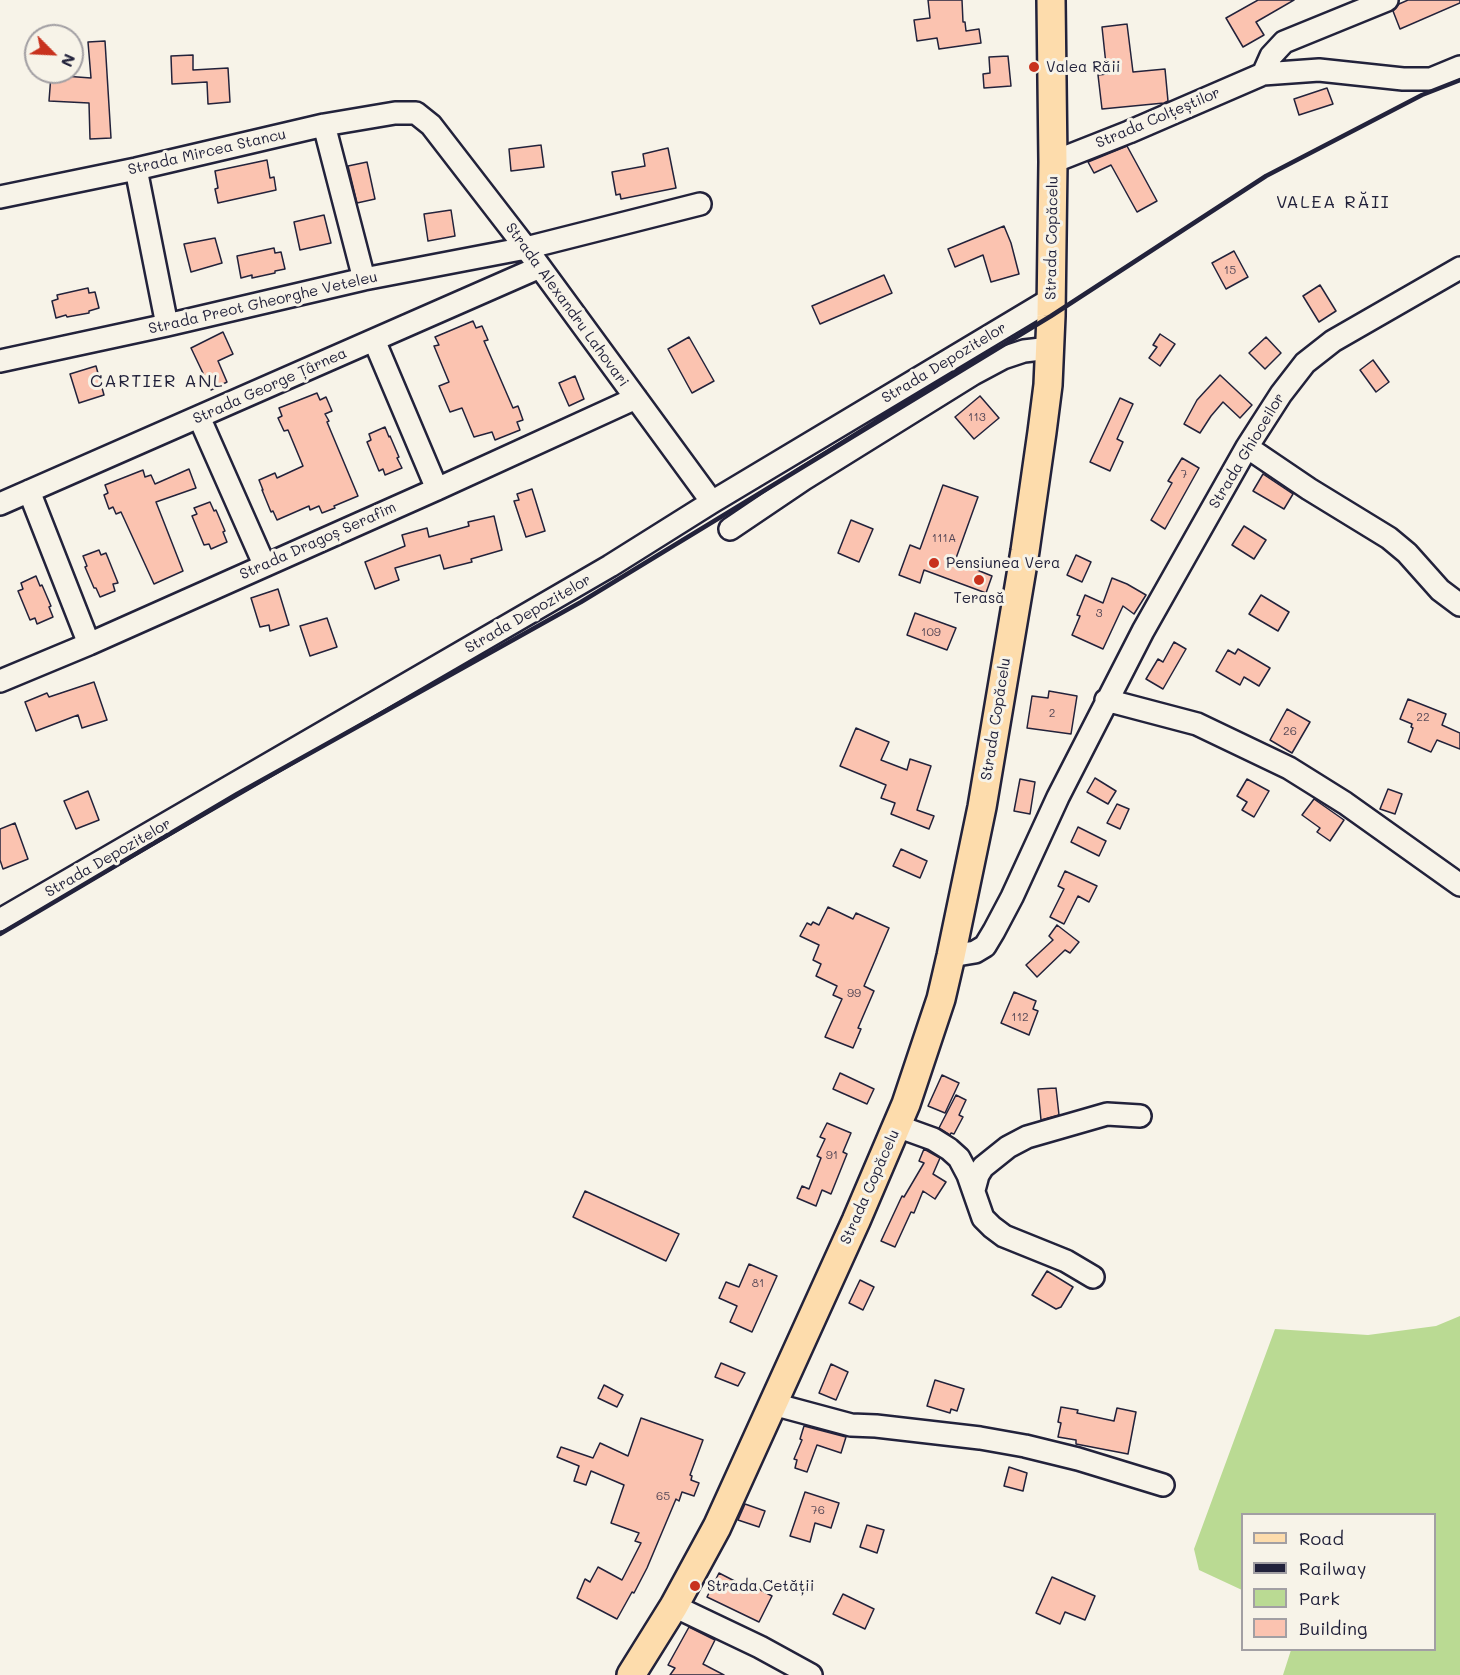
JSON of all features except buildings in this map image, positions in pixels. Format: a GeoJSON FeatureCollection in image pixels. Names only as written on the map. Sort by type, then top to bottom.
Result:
{"type":"FeatureCollection","features":[{"type":"Feature","properties":{"kind":"main road","name":"Strada Copăcelu"},"geometry":{"type":"LineString","coordinates":[[631,1675],[674,1605],[717,1527],[897,1126],[941,999],[981,807],[1042,432],[1050,348],[1053,162],[1051,0]]}},
{"type":"Feature","properties":{"kind":"street"},"geometry":{"type":"LineString","coordinates":[[1263,74],[1271,56],[1284,42],[1387,0]]}},
{"type":"Feature","properties":{"kind":"street","name":"Strada Colțeștilor"},"geometry":{"type":"LineString","coordinates":[[1053,162],[1263,74],[1319,70],[1403,79],[1431,79],[1460,68]]}},
{"type":"Feature","properties":{"kind":"street","name":"Strada Mircea Stancu"},"geometry":{"type":"LineString","coordinates":[[0,197],[136,169],[324,125],[395,113],[416,113]]}},
{"type":"Feature","properties":{"kind":"street","name":"Strada Alexandru Lahovari"},"geometry":{"type":"LineString","coordinates":[[416,113],[431,124],[526,248],[712,502]]}},
{"type":"Feature","properties":{"kind":"street"},"geometry":{"type":"LineString","coordinates":[[324,125],[364,279]]}},
{"type":"Feature","properties":{"kind":"street"},"geometry":{"type":"LineString","coordinates":[[136,169],[166,325]]}},
{"type":"Feature","properties":{"kind":"street","name":"Strada Preot Gheorghe Veteleu"},"geometry":{"type":"LineString","coordinates":[[0,361],[364,279],[526,248],[700,204]]}},
{"type":"Feature","properties":{"kind":"street","name":"Strada George Țârnea"},"geometry":{"type":"LineString","coordinates":[[0,504],[540,267]]}},
{"type":"Feature","properties":{"kind":"street","name":"Strada Ghioceilor"},"geometry":{"type":"LineString","coordinates":[[951,956],[975,952],[985,946],[994,931],[1106,700],[1247,447],[1281,394],[1305,363],[1334,341],[1460,268]]}},
{"type":"Feature","properties":{"kind":"street","name":"Strada Depozitelor"},"geometry":{"type":"LineString","coordinates":[[0,920],[610,566],[712,502],[1051,299]]}},
{"type":"Feature","properties":{"kind":"street"},"geometry":{"type":"LineString","coordinates":[[374,340],[437,489]]}},
{"type":"Feature","properties":{"kind":"street"},"geometry":{"type":"LineString","coordinates":[[730,529],[804,479],[973,374],[1003,358],[1024,351],[1050,348]]}},
{"type":"Feature","properties":{"kind":"street","name":"Strada Dragoș Serafim"},"geometry":{"type":"LineString","coordinates":[[0,681],[89,644],[636,398]]}},
{"type":"Feature","properties":{"kind":"street"},"geometry":{"type":"LineString","coordinates":[[200,417],[264,564]]}},
{"type":"Feature","properties":{"kind":"street"},"geometry":{"type":"LineString","coordinates":[[1247,447],[1309,489],[1389,538],[1407,553],[1440,590],[1460,605]]}},
{"type":"Feature","properties":{"kind":"street"},"geometry":{"type":"LineString","coordinates":[[28,491],[89,644]]}},
{"type":"Feature","properties":{"kind":"street"},"geometry":{"type":"LineString","coordinates":[[1106,700],[1197,724],[1289,768],[1345,802],[1460,885]]}},
{"type":"Feature","properties":{"kind":"street"},"geometry":{"type":"LineString","coordinates":[[974,1190],[978,1174],[983,1167],[1000,1153],[1028,1137],[1098,1116],[1121,1114],[1140,1116]]}},
{"type":"Feature","properties":{"kind":"street"},"geometry":{"type":"LineString","coordinates":[[897,1126],[967,1154],[990,1156],[1000,1153]]}},
{"type":"Feature","properties":{"kind":"street"},"geometry":{"type":"LineString","coordinates":[[950,1149],[963,1166],[983,1218],[992,1227],[1004,1236],[1066,1261],[1092,1278]]}},
{"type":"Feature","properties":{"kind":"street"},"geometry":{"type":"LineString","coordinates":[[773,1404],[851,1425],[980,1438],[1025,1446],[1078,1459],[1163,1485]]}},
{"type":"Feature","properties":{"kind":"street"},"geometry":{"type":"LineString","coordinates":[[674,1605],[811,1675]]}},
{"type":"Feature","properties":{"kind":"green space"},"geometry":{"type":"Polygon","coordinates":[[[1460,1316],[1460,1675],[1283,1675],[1291,1651],[1436,1651],[1436,1513],[1241,1513],[1241,1590],[1199,1570],[1194,1549],[1275,1329],[1368,1335],[1436,1326],[1460,1316]]]}},
{"type":"Feature","properties":{"kind":"railway"},"geometry":{"type":"LineString","coordinates":[[0,934],[237,794],[581,602],[1051,316],[1266,176],[1422,95],[1460,80]]}},
{"type":"Feature","properties":{"kind":"place","name":"Valea Răii"},"geometry":{"type":"Point","coordinates":[1034,67]}},
{"type":"Feature","properties":{"kind":"place","name":"Pensiunea Vera"},"geometry":{"type":"Point","coordinates":[934,563]}},
{"type":"Feature","properties":{"kind":"place","name":"Terasă"},"geometry":{"type":"Point","coordinates":[979,580]}},
{"type":"Feature","properties":{"kind":"place","name":"Strada Cetății"},"geometry":{"type":"Point","coordinates":[695,1586]}},
{"type":"Feature","properties":{"kind":"district","name":"VALEA RĂII"},"geometry":{"type":"Point","coordinates":[1333,202]}},
{"type":"Feature","properties":{"kind":"district","name":"CARTIER ANL"},"geometry":{"type":"Point","coordinates":[157,381]}}]}
